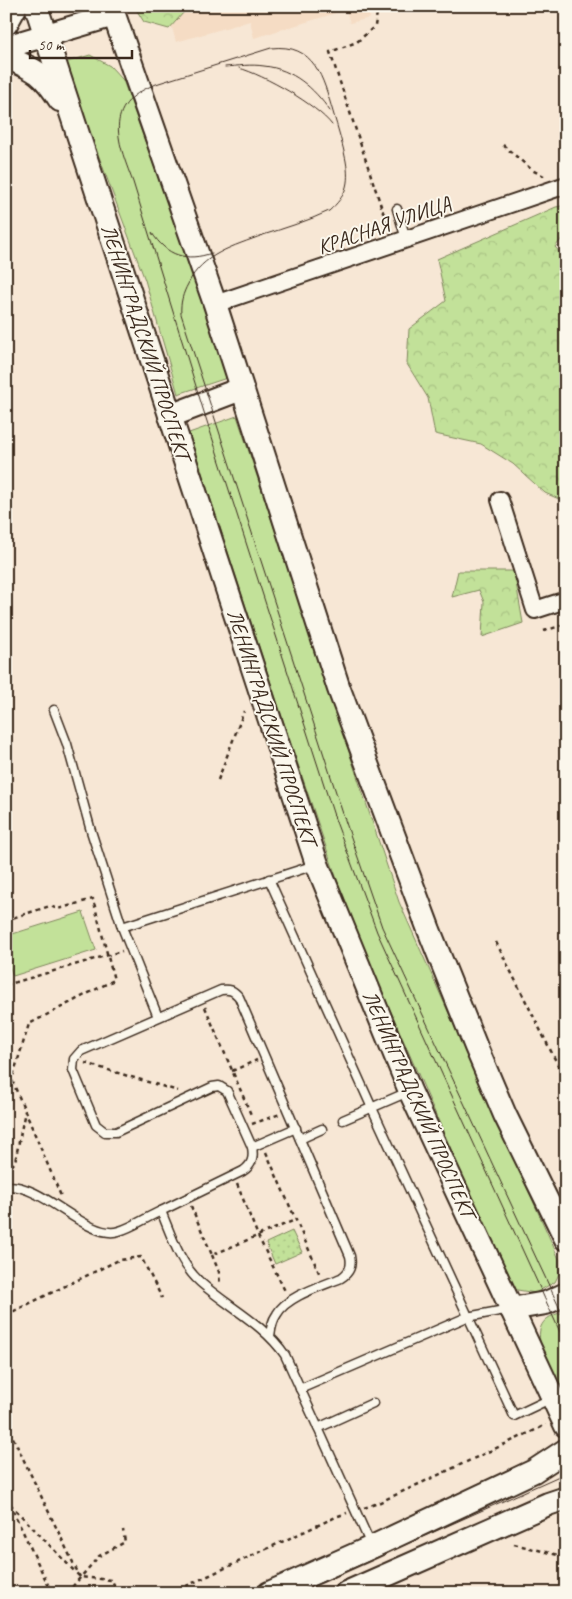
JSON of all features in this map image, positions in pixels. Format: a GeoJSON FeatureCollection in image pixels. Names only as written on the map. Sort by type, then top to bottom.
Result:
{"type":"FeatureCollection","features":[{"type":"Feature","properties":{"kind":"main road"},"geometry":{"type":"LineString","coordinates":[[6,24],[16,6]]}},
{"type":"Feature","properties":{"kind":"main road","name":"ЛЕНИНГРАДСКИЙ ПРОСПЕКТ"},"geometry":{"type":"LineString","coordinates":[[36,6],[317,864],[410,1091],[552,1398],[556,1425]]}},
{"type":"Feature","properties":{"kind":"main road"},"geometry":{"type":"LineString","coordinates":[[6,47],[45,36],[112,11],[215,304],[339,689],[429,930],[505,1115],[566,1239]]}},
{"type":"Feature","properties":{"kind":"main road"},"geometry":{"type":"LineString","coordinates":[[6,57],[31,68],[46,80],[76,127]]}},
{"type":"Feature","properties":{"kind":"main road"},"geometry":{"type":"LineString","coordinates":[[170,416],[241,389]]}},
{"type":"Feature","properties":{"kind":"main road"},"geometry":{"type":"LineString","coordinates":[[511,1309],[546,1303],[566,1294]]}},
{"type":"Feature","properties":{"kind":"main road"},"geometry":{"type":"LineString","coordinates":[[269,1593],[534,1471],[566,1450]]}},
{"type":"Feature","properties":{"kind":"main road"},"geometry":{"type":"LineString","coordinates":[[346,1593],[548,1504],[566,1498]]}},
{"type":"Feature","properties":{"kind":"street","name":"КРАСНАЯ УЛИЦА"},"geometry":{"type":"LineString","coordinates":[[215,304],[564,186]]}},
{"type":"Feature","properties":{"kind":"street"},"geometry":{"type":"LineString","coordinates":[[500,500],[535,610],[566,600]]}},
{"type":"Feature","properties":{"kind":"lane"},"geometry":{"type":"LineString","coordinates":[[397,209],[406,239]]}},
{"type":"Feature","properties":{"kind":"lane"},"geometry":{"type":"LineString","coordinates":[[54,710],[67,744],[91,831],[122,927],[158,1017]]}},
{"type":"Feature","properties":{"kind":"lane"},"geometry":{"type":"LineString","coordinates":[[122,927],[317,864]]}},
{"type":"Feature","properties":{"kind":"lane"},"geometry":{"type":"LineString","coordinates":[[269,879],[467,1317],[514,1416],[552,1398]]}},
{"type":"Feature","properties":{"kind":"lane"},"geometry":{"type":"LineString","coordinates":[[6,1186],[26,1189],[91,1227],[118,1232],[248,1167],[254,1155],[252,1147],[224,1088],[212,1087],[116,1132],[105,1132],[96,1125],[73,1070],[74,1059],[81,1051],[221,990],[230,989],[239,997],[296,1128],[351,1262],[347,1274],[341,1278],[290,1301],[272,1322],[270,1336]]}},
{"type":"Feature","properties":{"kind":"lane"},"geometry":{"type":"LineString","coordinates":[[343,1120],[410,1091]]}},
{"type":"Feature","properties":{"kind":"lane"},"geometry":{"type":"LineString","coordinates":[[252,1147],[296,1128]]}},
{"type":"Feature","properties":{"kind":"lane"},"geometry":{"type":"LineString","coordinates":[[300,1139],[322,1129]]}},
{"type":"Feature","properties":{"kind":"lane"},"geometry":{"type":"LineString","coordinates":[[161,1211],[178,1252],[199,1281],[270,1336],[285,1355],[372,1547]]}},
{"type":"Feature","properties":{"kind":"lane"},"geometry":{"type":"LineString","coordinates":[[300,1389],[467,1317],[511,1309]]}},
{"type":"Feature","properties":{"kind":"lane"},"geometry":{"type":"LineString","coordinates":[[318,1428],[373,1403]]}},
{"type":"Feature","properties":{"kind":"path"},"geometry":{"type":"LineString","coordinates":[[378,6],[375,26],[358,42],[330,52],[391,233]]}},
{"type":"Feature","properties":{"kind":"path"},"geometry":{"type":"LineString","coordinates":[[503,145],[532,170],[564,186]]}},
{"type":"Feature","properties":{"kind":"path"},"geometry":{"type":"LineString","coordinates":[[544,631],[566,624]]}},
{"type":"Feature","properties":{"kind":"path"},"geometry":{"type":"LineString","coordinates":[[218,780],[244,711]]}},
{"type":"Feature","properties":{"kind":"path"},"geometry":{"type":"LineString","coordinates":[[6,920],[50,906],[58,909],[93,899],[114,980],[29,1024],[12,1079]]}},
{"type":"Feature","properties":{"kind":"path"},"geometry":{"type":"LineString","coordinates":[[496,942],[566,1082]]}},
{"type":"Feature","properties":{"kind":"path"},"geometry":{"type":"LineString","coordinates":[[6,985],[130,948]]}},
{"type":"Feature","properties":{"kind":"path"},"geometry":{"type":"LineString","coordinates":[[232,1071],[265,1057]]}},
{"type":"Feature","properties":{"kind":"path"},"geometry":{"type":"LineString","coordinates":[[74,1059],[194,1096]]}},
{"type":"Feature","properties":{"kind":"path"},"geometry":{"type":"LineString","coordinates":[[6,1066],[69,1214]]}},
{"type":"Feature","properties":{"kind":"path"},"geometry":{"type":"LineString","coordinates":[[6,1172],[15,1162],[25,1110]]}},
{"type":"Feature","properties":{"kind":"path"},"geometry":{"type":"LineString","coordinates":[[243,1128],[288,1111]]}},
{"type":"Feature","properties":{"kind":"path"},"geometry":{"type":"LineString","coordinates":[[233,1176],[258,1236],[290,1301]]}},
{"type":"Feature","properties":{"kind":"path"},"geometry":{"type":"LineString","coordinates":[[187,1198],[219,1272],[222,1299]]}},
{"type":"Feature","properties":{"kind":"path"},"geometry":{"type":"LineString","coordinates":[[212,1255],[295,1220]]}},
{"type":"Feature","properties":{"kind":"path"},"geometry":{"type":"LineString","coordinates":[[6,1315],[119,1260],[141,1257],[162,1298]]}},
{"type":"Feature","properties":{"kind":"path"},"geometry":{"type":"LineString","coordinates":[[6,1422],[80,1577]]}},
{"type":"Feature","properties":{"kind":"path"},"geometry":{"type":"LineString","coordinates":[[171,1593],[338,1516],[378,1503],[556,1425]]}},
{"type":"Feature","properties":{"kind":"path"},"geometry":{"type":"LineString","coordinates":[[6,1496],[52,1593]]}},
{"type":"Feature","properties":{"kind":"path"},"geometry":{"type":"LineString","coordinates":[[10,1504],[80,1577],[112,1580],[117,1593]]}},
{"type":"Feature","properties":{"kind":"path"},"geometry":{"type":"LineString","coordinates":[[67,1593],[99,1556],[125,1542],[123,1530]]}},
{"type":"Feature","properties":{"kind":"path"},"geometry":{"type":"LineString","coordinates":[[514,1544],[566,1556]]}},
{"type":"Feature","properties":{"kind":"shaded area"},"geometry":{"type":"Polygon","coordinates":[[[166,6],[188,6],[189,9],[197,6],[367,6],[370,18],[350,23],[346,10],[254,38],[250,21],[176,42],[166,6]]]}},
{"type":"Feature","properties":{"kind":"green space"},"geometry":{"type":"Polygon","coordinates":[[[134,6],[182,6],[184,12],[169,29],[144,22],[134,6]]]}},
{"type":"Feature","properties":{"kind":"green space"},"geometry":{"type":"Polygon","coordinates":[[[90,55],[110,66],[123,80],[230,377],[178,394],[145,280],[64,63],[90,55]]]}},
{"type":"Feature","properties":{"kind":"green space"},"geometry":{"type":"Polygon","coordinates":[[[566,205],[566,234],[555,247],[566,259],[566,502],[545,493],[513,464],[481,444],[435,434],[428,398],[407,364],[409,329],[446,301],[437,259],[556,207],[566,205]]]}},
{"type":"Feature","properties":{"kind":"green space"},"geometry":{"type":"Polygon","coordinates":[[[237,416],[399,902],[559,1259],[559,1274],[555,1282],[535,1293],[512,1289],[350,918],[189,433],[237,416]]]}},
{"type":"Feature","properties":{"kind":"green space"},"geometry":{"type":"Polygon","coordinates":[[[458,571],[514,571],[523,623],[482,637],[484,602],[479,590],[452,597],[458,571]]]}},
{"type":"Feature","properties":{"kind":"green space"},"geometry":{"type":"Polygon","coordinates":[[[83,912],[96,950],[13,976],[6,957],[6,936],[83,912]]]}},
{"type":"Feature","properties":{"kind":"green space"},"geometry":{"type":"Polygon","coordinates":[[[292,1231],[302,1252],[275,1264],[266,1243],[292,1231]]]}},
{"type":"Feature","properties":{"kind":"green space"},"geometry":{"type":"Polygon","coordinates":[[[566,1312],[566,1396],[546,1360],[539,1335],[542,1324],[550,1317],[566,1312]]]}},
{"type":"Feature","properties":{"kind":"tram line"},"geometry":{"type":"LineString","coordinates":[[566,1322],[382,927],[344,817],[181,314],[182,298],[188,284],[194,274],[210,258],[241,243],[329,211],[343,195],[347,183],[345,155],[321,75],[315,65],[298,51],[286,48],[271,48],[159,83],[141,91],[129,101],[122,112],[119,124],[122,151],[335,819],[377,932],[566,1345]]}},
{"type":"Feature","properties":{"kind":"tram line"},"geometry":{"type":"LineString","coordinates":[[225,67],[259,65],[284,71],[310,87],[330,111]]}},
{"type":"Feature","properties":{"kind":"tram line"},"geometry":{"type":"LineString","coordinates":[[239,68],[289,91],[314,108],[332,125]]}},
{"type":"Feature","properties":{"kind":"tram line"},"geometry":{"type":"LineString","coordinates":[[152,233],[164,247],[178,255],[194,257],[212,253]]}},
{"type":"Feature","properties":{"kind":"tram line"},"geometry":{"type":"LineString","coordinates":[[297,1593],[566,1473]]}}]}
